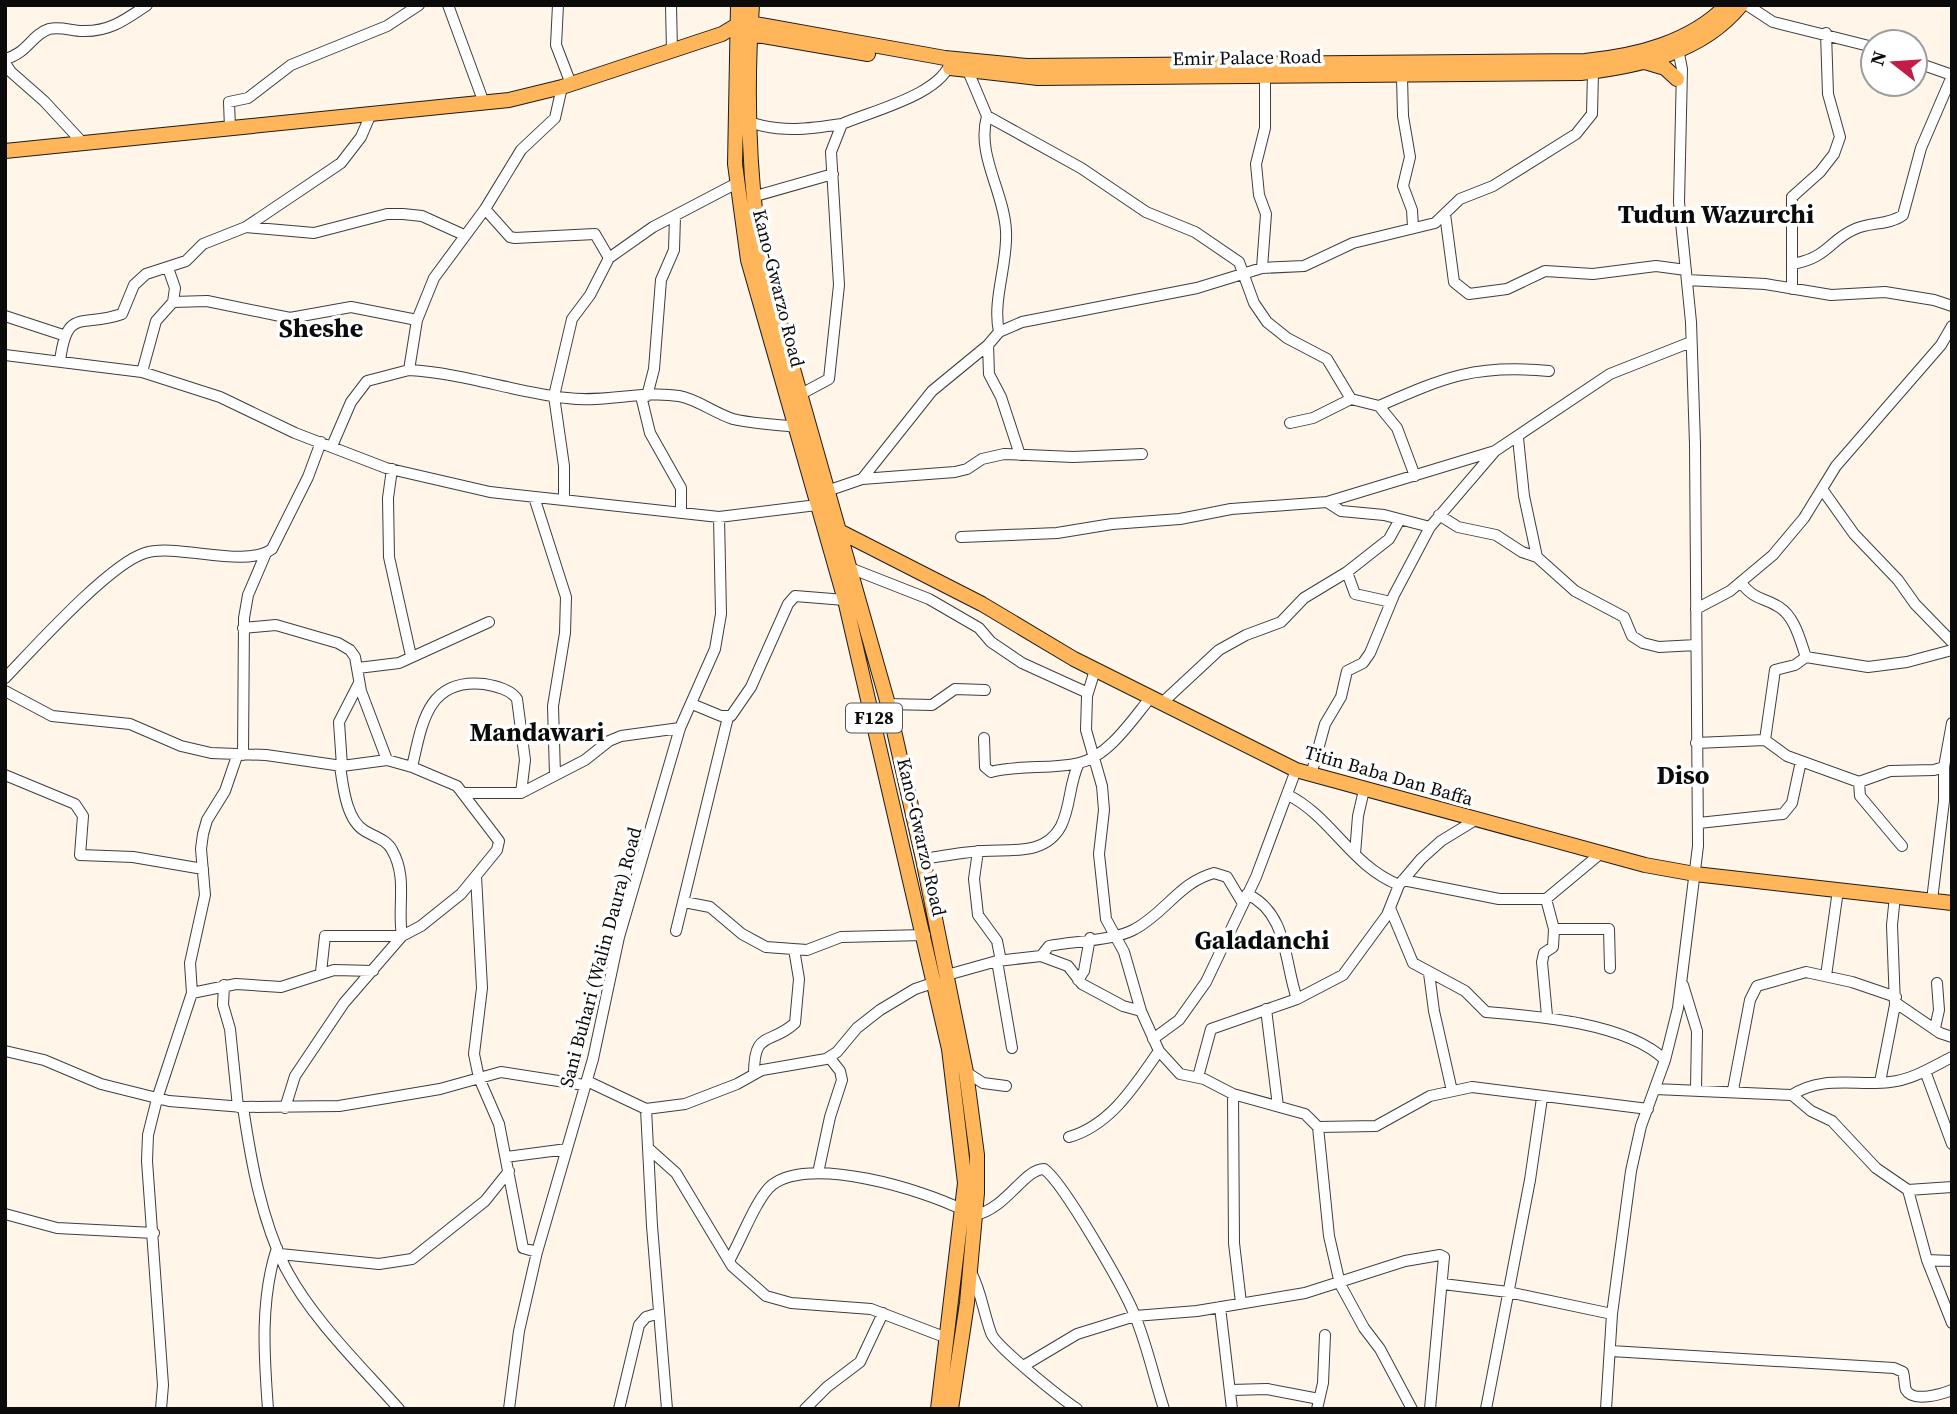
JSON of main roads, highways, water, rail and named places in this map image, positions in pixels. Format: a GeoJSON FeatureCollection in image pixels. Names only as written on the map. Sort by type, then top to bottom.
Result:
{"type":"FeatureCollection","features":[{"type":"Feature","properties":{"kind":"main road","name":"F128"},"geometry":{"type":"LineString","coordinates":[[737,5],[744,30]]}},
{"type":"Feature","properties":{"kind":"main road","name":"F128"},"geometry":{"type":"LineString","coordinates":[[744,30],[751,5]]}},
{"type":"Feature","properties":{"kind":"main road","name":"Emir Palace Road"},"geometry":{"type":"LineString","coordinates":[[5,151],[484,103],[566,85],[722,34],[744,30],[950,63],[1027,66],[1585,61],[1671,48],[1727,5]]}},
{"type":"Feature","properties":{"kind":"main road","name":"Emir Palace Road"},"geometry":{"type":"LineString","coordinates":[[950,63],[968,71],[1038,78],[1402,77],[1593,72],[1643,62],[1716,30],[1741,5]]}},
{"type":"Feature","properties":{"kind":"main road","name":"Kano-Gwarzo Road"},"geometry":{"type":"LineString","coordinates":[[744,30],[752,197],[761,256],[801,394],[826,500],[845,600],[925,934],[942,979],[965,1072],[977,1155],[960,1289],[951,1409]]}},
{"type":"Feature","properties":{"kind":"main road","name":"Kano-Gwarzo Road"},"geometry":{"type":"LineString","coordinates":[[744,30],[737,183],[748,260],[796,427],[826,500]]}},
{"type":"Feature","properties":{"kind":"main road"},"geometry":{"type":"LineString","coordinates":[[1643,62],[1662,66],[1678,82]]}},
{"type":"Feature","properties":{"kind":"main road","name":"Kano-Gwarzo Road"},"geometry":{"type":"LineString","coordinates":[[832,529],[850,568],[888,704],[923,859],[942,979],[963,1150],[969,1213],[969,1267],[947,1338],[938,1409]]}},
{"type":"Feature","properties":{"kind":"main road","name":"Titin Baba Dan Baffa"},"geometry":{"type":"LineString","coordinates":[[832,529],[982,604],[1095,670],[1311,775],[1600,854],[1695,874],[1952,903]]}},
{"type":"Feature","properties":{"kind":"main road"},"geometry":{"type":"LineString","coordinates":[[888,779],[905,775]]}},
{"type":"Feature","properties":{"kind":"district","name":"Tudun Wazurchi"},"geometry":{"type":"Point","coordinates":[1716,214]}},
{"type":"Feature","properties":{"kind":"district","name":"Sheshe"},"geometry":{"type":"Point","coordinates":[321,328]}},
{"type":"Feature","properties":{"kind":"district","name":"Mandawari"},"geometry":{"type":"Point","coordinates":[537,732]}},
{"type":"Feature","properties":{"kind":"district","name":"Diso"},"geometry":{"type":"Point","coordinates":[1683,775]}},
{"type":"Feature","properties":{"kind":"district","name":"Galadanchi"},"geometry":{"type":"Point","coordinates":[1262,940]}}]}
